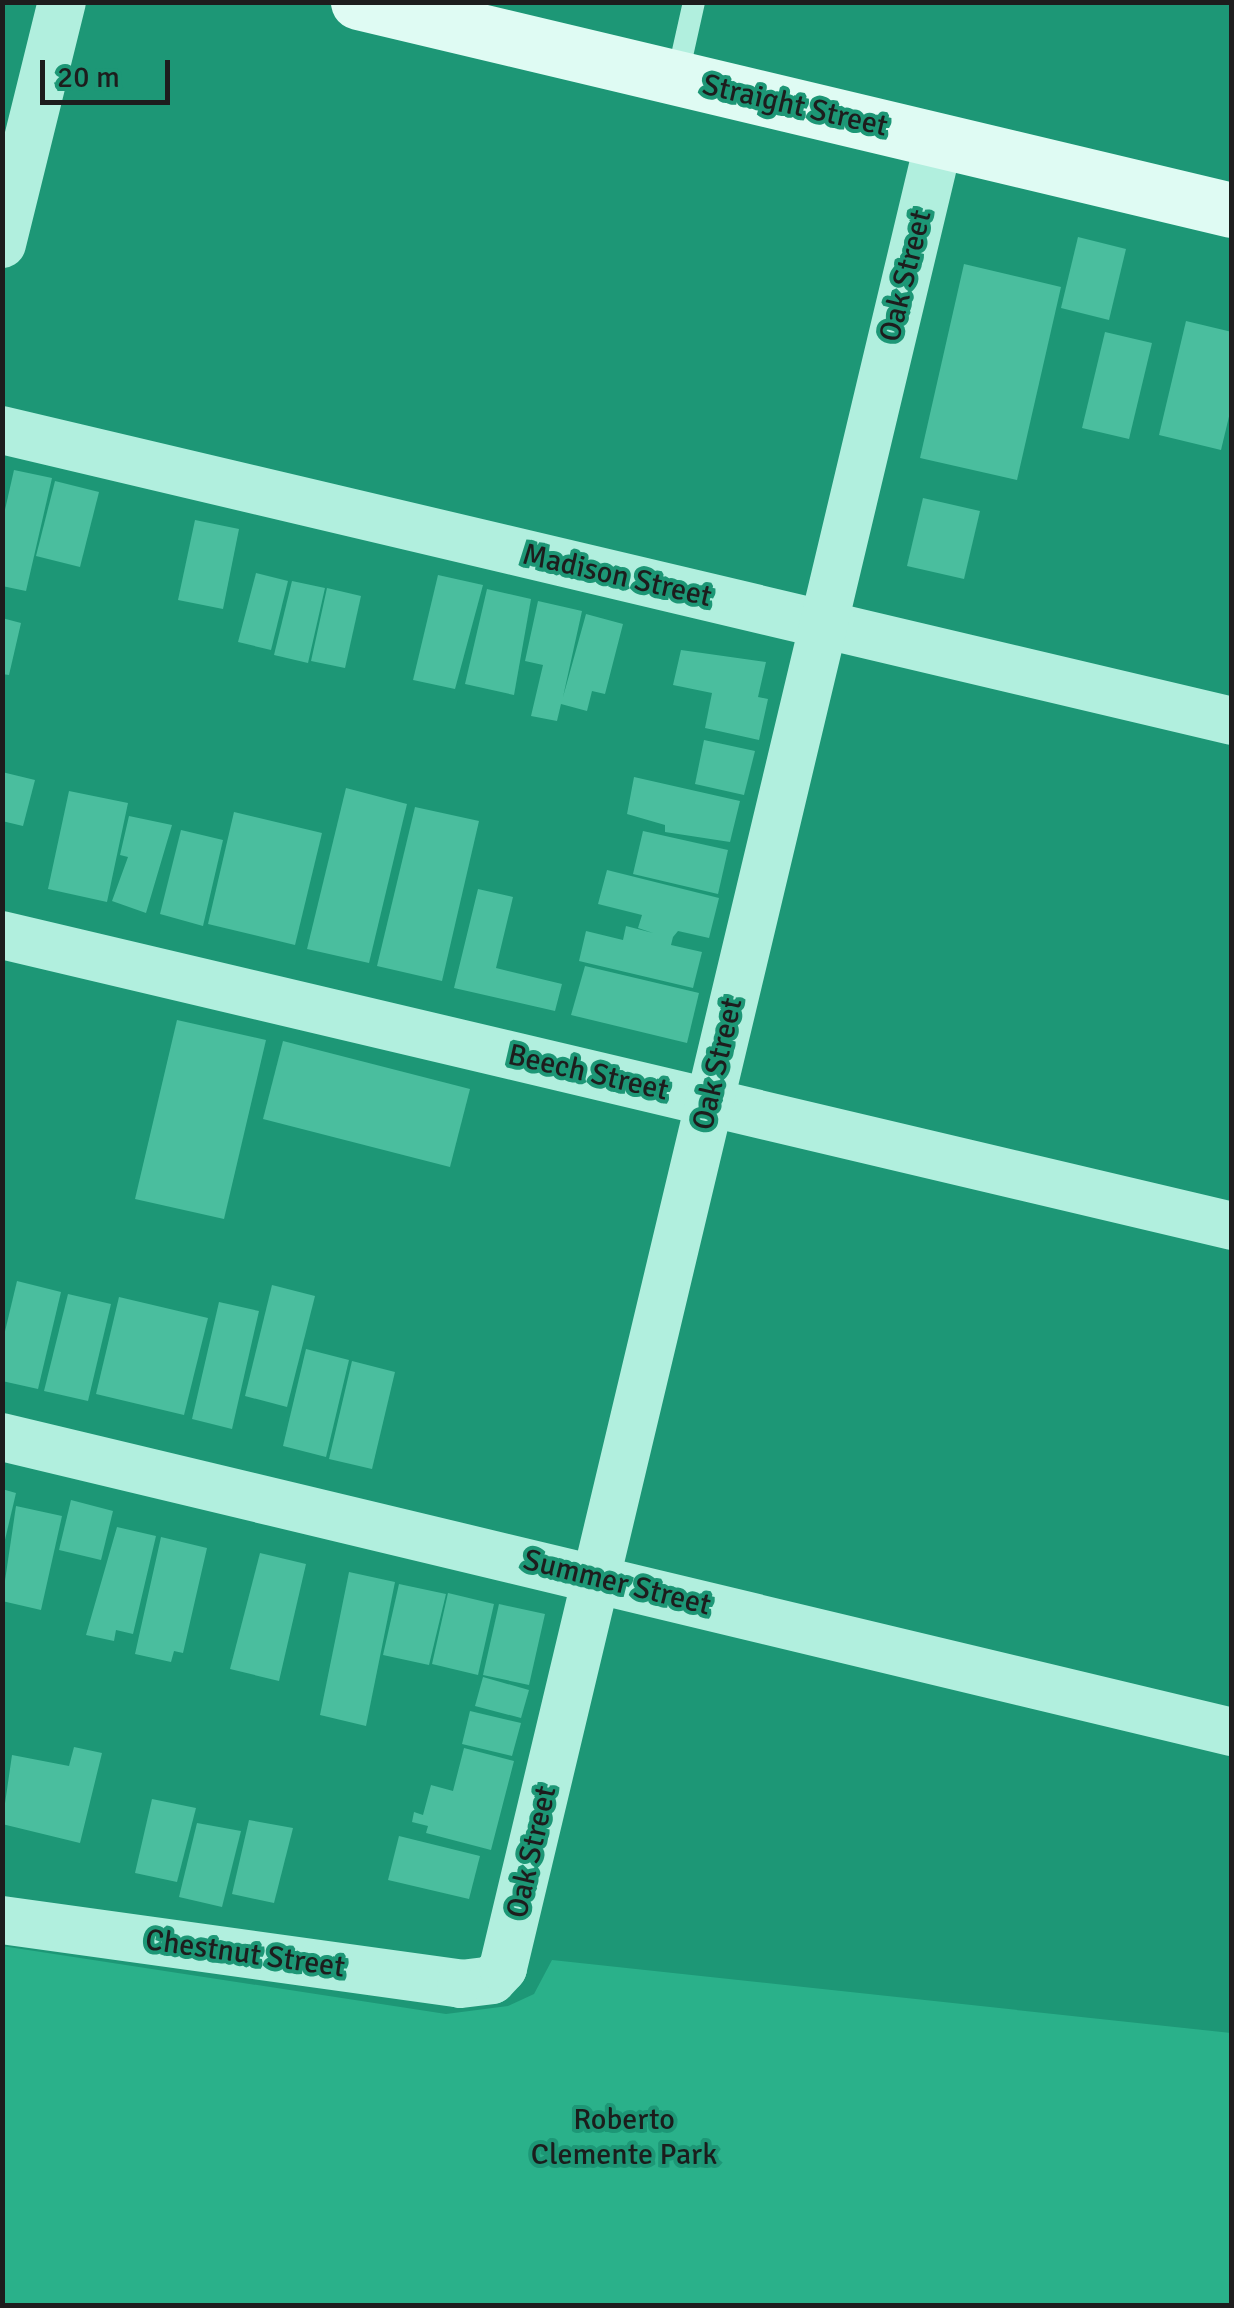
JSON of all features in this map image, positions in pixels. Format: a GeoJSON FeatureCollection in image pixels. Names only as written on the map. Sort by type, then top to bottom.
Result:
{"type":"FeatureCollection","features":[{"type":"Feature","properties":{"kind":"main road","name":"Straight Street"},"geometry":{"type":"LineString","coordinates":[[358,2],[1232,210]]}},
{"type":"Feature","properties":{"kind":"street"},"geometry":{"type":"LineString","coordinates":[[2,244],[62,2]]}},
{"type":"Feature","properties":{"kind":"street","name":"Oak Street"},"geometry":{"type":"LineString","coordinates":[[488,1980],[508,1953],[938,140]]}},
{"type":"Feature","properties":{"kind":"street","name":"Madison Street"},"geometry":{"type":"LineString","coordinates":[[2,430],[1232,721]]}},
{"type":"Feature","properties":{"kind":"street","name":"Beech Street"},"geometry":{"type":"LineString","coordinates":[[2,935],[1232,1226]]}},
{"type":"Feature","properties":{"kind":"street","name":"Summer Street"},"geometry":{"type":"LineString","coordinates":[[2,1437],[1232,1732]]}},
{"type":"Feature","properties":{"kind":"street","name":"Chestnut Street"},"geometry":{"type":"LineString","coordinates":[[2,1920],[461,1984],[488,1980]]}},
{"type":"Feature","properties":{"kind":"lane"},"geometry":{"type":"LineString","coordinates":[[677,78],[694,2]]}},
{"type":"Feature","properties":{"kind":"green space","name":"Roberto Clemente Park"},"geometry":{"type":"Polygon","coordinates":[[[2,1946],[446,2014],[508,2006],[534,1994],[552,1960],[1231,2033],[1231,2305],[3,2305],[2,1946]]]}},
{"type":"Feature","properties":{"kind":"building"},"geometry":{"type":"Polygon","coordinates":[[[1078,237],[1126,249],[1109,320],[1061,308],[1078,237]]]}},
{"type":"Feature","properties":{"kind":"building"},"geometry":{"type":"Polygon","coordinates":[[[964,264],[1061,287],[1017,480],[920,458],[964,264]]]}},
{"type":"Feature","properties":{"kind":"building"},"geometry":{"type":"Polygon","coordinates":[[[1186,321],[1232,332],[1232,404],[1221,450],[1159,435],[1186,321]]]}},
{"type":"Feature","properties":{"kind":"building"},"geometry":{"type":"Polygon","coordinates":[[[1105,332],[1152,343],[1129,439],[1082,428],[1105,332]]]}},
{"type":"Feature","properties":{"kind":"building"},"geometry":{"type":"Polygon","coordinates":[[[14,470],[52,478],[26,591],[2,586],[2,523],[14,470]]]}},
{"type":"Feature","properties":{"kind":"building"},"geometry":{"type":"Polygon","coordinates":[[[55,481],[99,492],[80,567],[36,556],[55,481]]]}},
{"type":"Feature","properties":{"kind":"building"},"geometry":{"type":"Polygon","coordinates":[[[923,498],[980,511],[964,579],[907,566],[923,498]]]}},
{"type":"Feature","properties":{"kind":"building"},"geometry":{"type":"Polygon","coordinates":[[[195,520],[239,529],[223,609],[178,600],[195,520]]]}},
{"type":"Feature","properties":{"kind":"building"},"geometry":{"type":"Polygon","coordinates":[[[256,573],[288,581],[271,650],[238,642],[256,573]]]}},
{"type":"Feature","properties":{"kind":"building"},"geometry":{"type":"Polygon","coordinates":[[[438,575],[483,585],[455,689],[413,680],[438,575]]]}},
{"type":"Feature","properties":{"kind":"building"},"geometry":{"type":"Polygon","coordinates":[[[292,581],[325,588],[308,663],[274,655],[292,581]]]}},
{"type":"Feature","properties":{"kind":"building"},"geometry":{"type":"Polygon","coordinates":[[[327,588],[361,596],[345,668],[311,661],[327,588]]]}},
{"type":"Feature","properties":{"kind":"building"},"geometry":{"type":"Polygon","coordinates":[[[487,589],[531,599],[514,695],[465,684],[487,589]]]}},
{"type":"Feature","properties":{"kind":"building"},"geometry":{"type":"Polygon","coordinates":[[[538,601],[582,611],[563,697],[586,614],[623,624],[605,694],[592,691],[587,711],[561,704],[557,721],[531,716],[543,665],[525,661],[538,601]]]}},
{"type":"Feature","properties":{"kind":"building"},"geometry":{"type":"Polygon","coordinates":[[[2,618],[21,623],[9,675],[2,674],[2,618]]]}},
{"type":"Feature","properties":{"kind":"building"},"geometry":{"type":"Polygon","coordinates":[[[681,650],[766,662],[758,697],[768,699],[759,740],[705,728],[712,693],[673,685],[681,650]]]}},
{"type":"Feature","properties":{"kind":"building"},"geometry":{"type":"Polygon","coordinates":[[[704,740],[755,751],[744,795],[695,784],[704,740]]]}},
{"type":"Feature","properties":{"kind":"building"},"geometry":{"type":"Polygon","coordinates":[[[2,772],[35,780],[23,826],[2,821],[2,772]]]}},
{"type":"Feature","properties":{"kind":"building"},"geometry":{"type":"Polygon","coordinates":[[[634,777],[740,801],[730,842],[665,832],[665,825],[627,814],[634,777]]]}},
{"type":"Feature","properties":{"kind":"building"},"geometry":{"type":"Polygon","coordinates":[[[346,788],[407,804],[369,963],[307,949],[346,788]]]}},
{"type":"Feature","properties":{"kind":"building"},"geometry":{"type":"Polygon","coordinates":[[[69,791],[128,803],[107,902],[48,889],[69,791]]]}},
{"type":"Feature","properties":{"kind":"building"},"geometry":{"type":"Polygon","coordinates":[[[415,807],[479,821],[442,981],[377,966],[415,807]]]}},
{"type":"Feature","properties":{"kind":"building"},"geometry":{"type":"Polygon","coordinates":[[[234,812],[322,833],[295,945],[208,924],[234,812]]]}},
{"type":"Feature","properties":{"kind":"building"},"geometry":{"type":"Polygon","coordinates":[[[129,816],[172,825],[146,913],[112,901],[128,857],[120,855],[129,816]]]}},
{"type":"Feature","properties":{"kind":"building"},"geometry":{"type":"Polygon","coordinates":[[[181,830],[223,840],[203,926],[160,914],[181,830]]]}},
{"type":"Feature","properties":{"kind":"building"},"geometry":{"type":"Polygon","coordinates":[[[643,831],[728,850],[718,894],[633,874],[643,831]]]}},
{"type":"Feature","properties":{"kind":"building"},"geometry":{"type":"Polygon","coordinates":[[[607,870],[719,898],[709,938],[678,931],[673,937],[671,945],[702,952],[693,988],[579,961],[586,931],[623,940],[626,926],[653,933],[638,928],[642,915],[598,904],[607,870]]]}},
{"type":"Feature","properties":{"kind":"building"},"geometry":{"type":"Polygon","coordinates":[[[478,889],[513,897],[496,968],[562,984],[555,1011],[454,988],[478,889]]]}},
{"type":"Feature","properties":{"kind":"building"},"geometry":{"type":"Polygon","coordinates":[[[585,966],[699,993],[687,1043],[571,1015],[585,966]]]}},
{"type":"Feature","properties":{"kind":"building"},"geometry":{"type":"Polygon","coordinates":[[[177,1020],[266,1040],[224,1219],[135,1199],[177,1020]]]}},
{"type":"Feature","properties":{"kind":"building"},"geometry":{"type":"Polygon","coordinates":[[[283,1041],[470,1089],[450,1167],[263,1119],[283,1041]]]}},
{"type":"Feature","properties":{"kind":"building"},"geometry":{"type":"Polygon","coordinates":[[[17,1281],[61,1292],[38,1389],[2,1381],[2,1344],[17,1281]]]}},
{"type":"Feature","properties":{"kind":"building"},"geometry":{"type":"Polygon","coordinates":[[[272,1285],[315,1296],[287,1407],[245,1396],[272,1285]]]}},
{"type":"Feature","properties":{"kind":"building"},"geometry":{"type":"Polygon","coordinates":[[[68,1294],[111,1304],[88,1401],[44,1391],[68,1294]]]}},
{"type":"Feature","properties":{"kind":"building"},"geometry":{"type":"Polygon","coordinates":[[[119,1297],[208,1318],[184,1415],[96,1394],[119,1297]]]}},
{"type":"Feature","properties":{"kind":"building"},"geometry":{"type":"Polygon","coordinates":[[[219,1302],[259,1311],[232,1429],[192,1419],[219,1302]]]}},
{"type":"Feature","properties":{"kind":"building"},"geometry":{"type":"Polygon","coordinates":[[[306,1349],[349,1360],[326,1457],[283,1446],[306,1349]]]}},
{"type":"Feature","properties":{"kind":"building"},"geometry":{"type":"Polygon","coordinates":[[[352,1361],[395,1372],[372,1469],[329,1459],[352,1361]]]}},
{"type":"Feature","properties":{"kind":"building"},"geometry":{"type":"Polygon","coordinates":[[[2,1489],[16,1493],[4,1544],[2,1544],[2,1489]]]}},
{"type":"Feature","properties":{"kind":"building"},"geometry":{"type":"Polygon","coordinates":[[[71,1500],[113,1511],[101,1560],[59,1550],[71,1500]]]}},
{"type":"Feature","properties":{"kind":"building"},"geometry":{"type":"Polygon","coordinates":[[[16,1506],[62,1516],[41,1610],[2,1601],[16,1506]]]}},
{"type":"Feature","properties":{"kind":"building"},"geometry":{"type":"Polygon","coordinates":[[[117,1527],[156,1536],[133,1634],[116,1630],[114,1641],[86,1635],[117,1527]]]}},
{"type":"Feature","properties":{"kind":"building"},"geometry":{"type":"Polygon","coordinates":[[[161,1537],[207,1548],[183,1653],[174,1651],[171,1662],[135,1654],[161,1537]]]}},
{"type":"Feature","properties":{"kind":"building"},"geometry":{"type":"Polygon","coordinates":[[[260,1553],[306,1564],[279,1681],[230,1669],[260,1553]]]}},
{"type":"Feature","properties":{"kind":"building"},"geometry":{"type":"Polygon","coordinates":[[[349,1572],[395,1582],[366,1726],[320,1715],[349,1572]]]}},
{"type":"Feature","properties":{"kind":"building"},"geometry":{"type":"Polygon","coordinates":[[[399,1584],[446,1594],[429,1665],[383,1655],[399,1584]]]}},
{"type":"Feature","properties":{"kind":"building"},"geometry":{"type":"Polygon","coordinates":[[[448,1593],[494,1604],[478,1675],[432,1664],[448,1593]]]}},
{"type":"Feature","properties":{"kind":"building"},"geometry":{"type":"Polygon","coordinates":[[[499,1604],[545,1614],[529,1685],[483,1675],[499,1604]]]}},
{"type":"Feature","properties":{"kind":"building"},"geometry":{"type":"Polygon","coordinates":[[[483,1677],[529,1690],[521,1718],[475,1706],[483,1677]]]}},
{"type":"Feature","properties":{"kind":"building"},"geometry":{"type":"Polygon","coordinates":[[[470,1711],[521,1723],[512,1756],[462,1744],[470,1711]]]}},
{"type":"Feature","properties":{"kind":"building"},"geometry":{"type":"Polygon","coordinates":[[[74,1747],[102,1753],[80,1843],[2,1824],[12,1755],[69,1766],[74,1747]]]}},
{"type":"Feature","properties":{"kind":"building"},"geometry":{"type":"Polygon","coordinates":[[[464,1748],[514,1761],[491,1850],[426,1833],[428,1826],[412,1822],[414,1812],[423,1815],[431,1785],[453,1791],[464,1748]]]}},
{"type":"Feature","properties":{"kind":"building"},"geometry":{"type":"Polygon","coordinates":[[[152,1799],[196,1808],[177,1882],[135,1873],[152,1799]]]}},
{"type":"Feature","properties":{"kind":"building"},"geometry":{"type":"Polygon","coordinates":[[[249,1820],[293,1828],[274,1903],[232,1894],[249,1820]]]}},
{"type":"Feature","properties":{"kind":"building"},"geometry":{"type":"Polygon","coordinates":[[[197,1823],[241,1831],[222,1907],[179,1897],[197,1823]]]}},
{"type":"Feature","properties":{"kind":"building"},"geometry":{"type":"Polygon","coordinates":[[[399,1836],[480,1856],[469,1899],[388,1880],[399,1836]]]}}]}
